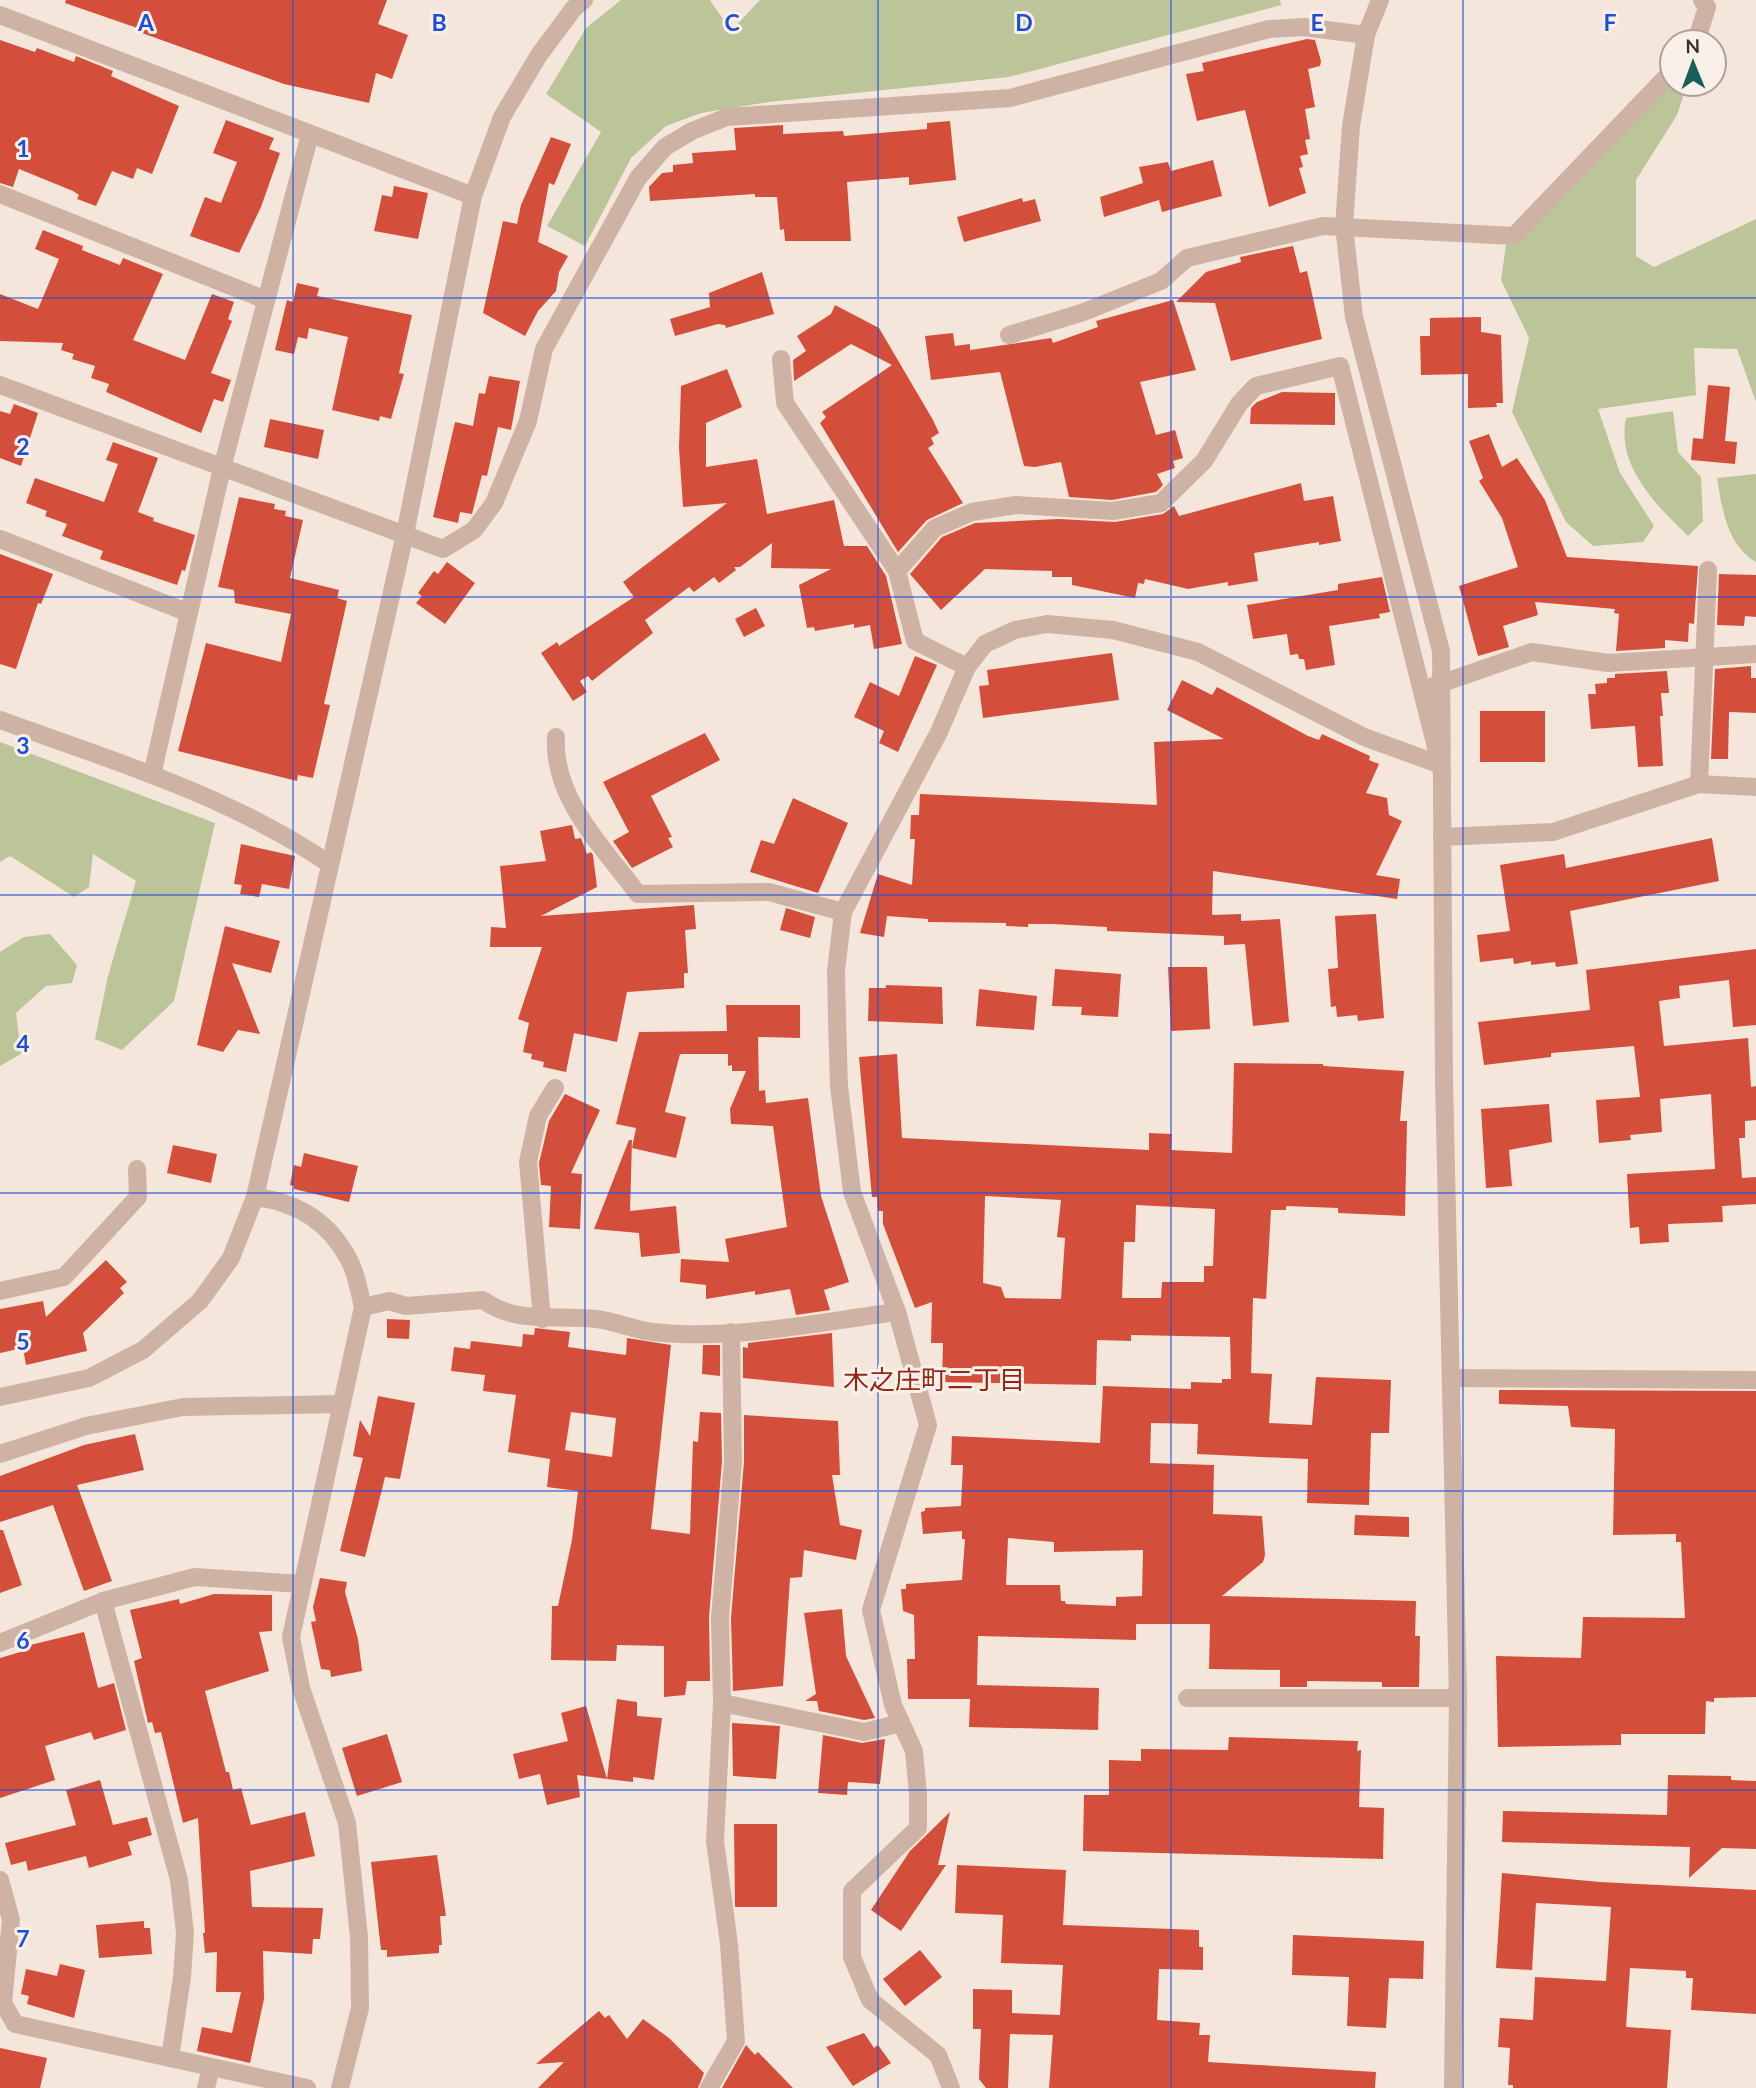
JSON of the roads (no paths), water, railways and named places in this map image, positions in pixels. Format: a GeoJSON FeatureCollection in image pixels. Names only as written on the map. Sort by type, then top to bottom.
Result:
{"type":"FeatureCollection","features":[{"type":"Feature","properties":{"kind":"street"},"geometry":{"type":"LineString","coordinates":[[0,1397],[89,1378],[143,1350],[200,1301],[231,1258],[255,1197],[328,863],[405,534],[473,196],[502,117],[539,55],[583,0]]}},
{"type":"Feature","properties":{"kind":"street"},"geometry":{"type":"LineString","coordinates":[[1380,0],[1366,35],[1351,126],[1344,226],[1354,317],[1441,651],[1458,1698],[1453,2088]]}},
{"type":"Feature","properties":{"kind":"street"},"geometry":{"type":"LineString","coordinates":[[1701,28],[1707,8],[1702,0]]}},
{"type":"Feature","properties":{"kind":"street"},"geometry":{"type":"LineString","coordinates":[[0,15],[473,196]]}},
{"type":"Feature","properties":{"kind":"street"},"geometry":{"type":"LineString","coordinates":[[0,385],[443,549],[474,530],[494,503],[528,421],[544,349],[638,178],[665,146],[692,131],[727,117],[1010,98],[1269,29],[1303,27],[1366,35]]}},
{"type":"Feature","properties":{"kind":"street"},"geometry":{"type":"LineString","coordinates":[[1009,335],[1084,313],[1161,281],[1187,258],[1323,226],[1514,236],[1658,87]]}},
{"type":"Feature","properties":{"kind":"street"},"geometry":{"type":"LineString","coordinates":[[152,775],[222,468],[310,134]]}},
{"type":"Feature","properties":{"kind":"street"},"geometry":{"type":"LineString","coordinates":[[0,194],[266,300]]}},
{"type":"Feature","properties":{"kind":"street"},"geometry":{"type":"LineString","coordinates":[[781,359],[785,403],[897,571],[915,641],[967,667]]}},
{"type":"Feature","properties":{"kind":"street"},"geometry":{"type":"LineString","coordinates":[[897,571],[935,528],[972,512],[1016,505],[1113,511],[1161,503],[1204,461],[1239,404],[1256,386],[1339,366],[1407,623],[1441,765]]}},
{"type":"Feature","properties":{"kind":"street"},"geometry":{"type":"LineString","coordinates":[[0,539],[189,612]]}},
{"type":"Feature","properties":{"kind":"street"},"geometry":{"type":"LineString","coordinates":[[1699,784],[1708,570]]}},
{"type":"Feature","properties":{"kind":"street"},"geometry":{"type":"LineString","coordinates":[[951,2088],[938,2055],[870,2000],[852,1957],[852,1891],[918,1828],[914,1751],[901,1723],[880,1659],[872,1610],[928,1425],[897,1312],[852,1192],[839,1086],[837,1034],[836,971],[843,912],[939,732],[967,667],[985,644],[1015,630],[1047,624],[1113,630],[1198,652],[1364,737],[1441,765]]}},
{"type":"Feature","properties":{"kind":"street"},"geometry":{"type":"LineString","coordinates":[[1422,691],[1441,681],[1532,652],[1608,663],[1704,655],[1756,654]]}},
{"type":"Feature","properties":{"kind":"street"},"geometry":{"type":"LineString","coordinates":[[0,720],[152,775],[285,834],[328,863]]}},
{"type":"Feature","properties":{"kind":"street"},"geometry":{"type":"LineString","coordinates":[[556,737],[555,758],[573,807],[638,894],[769,892],[843,912]]}},
{"type":"Feature","properties":{"kind":"street"},"geometry":{"type":"LineString","coordinates":[[1442,837],[1553,832],[1699,784],[1756,787]]}},
{"type":"Feature","properties":{"kind":"street"},"geometry":{"type":"LineString","coordinates":[[542,1319],[528,1162],[538,1116],[555,1088]]}},
{"type":"Feature","properties":{"kind":"street"},"geometry":{"type":"LineString","coordinates":[[0,1292],[64,1277],[138,1197],[137,1168]]}},
{"type":"Feature","properties":{"kind":"street"},"geometry":{"type":"LineString","coordinates":[[255,1197],[285,1201],[322,1223],[350,1261],[363,1307],[291,1637],[301,1688],[347,1823],[359,1937],[360,2008],[340,2088]]}},
{"type":"Feature","properties":{"kind":"street"},"geometry":{"type":"LineString","coordinates":[[363,1307],[390,1301],[406,1307],[483,1300],[496,1310],[542,1319],[595,1319],[653,1332],[731,1332],[897,1312]]}},
{"type":"Feature","properties":{"kind":"street"},"geometry":{"type":"LineString","coordinates":[[709,2088],[736,2041],[730,1957],[715,1842],[722,1703],[720,1618],[733,1461],[731,1332]]}},
{"type":"Feature","properties":{"kind":"street"},"geometry":{"type":"LineString","coordinates":[[1451,1378],[1756,1380]]}},
{"type":"Feature","properties":{"kind":"street"},"geometry":{"type":"LineString","coordinates":[[0,1454],[86,1426],[183,1407],[342,1404]]}},
{"type":"Feature","properties":{"kind":"street"},"geometry":{"type":"LineString","coordinates":[[0,1643],[103,1601],[195,1577],[302,1584]]}},
{"type":"Feature","properties":{"kind":"street"},"geometry":{"type":"LineString","coordinates":[[103,1601],[179,1880],[185,1933],[183,1977],[170,2058]]}},
{"type":"Feature","properties":{"kind":"street"},"geometry":{"type":"LineString","coordinates":[[1187,1698],[1458,1698]]}},
{"type":"Feature","properties":{"kind":"street"},"geometry":{"type":"LineString","coordinates":[[722,1703],[864,1732],[901,1723]]}},
{"type":"Feature","properties":{"kind":"street"},"geometry":{"type":"LineString","coordinates":[[0,1880],[11,1920],[3,2003],[16,2024],[307,2088]]}},
{"type":"Feature","properties":{"kind":"street"},"geometry":{"type":"LineString","coordinates":[[206,2088],[211,2067]]}},
{"type":"Feature","properties":{"kind":"district","name":"木之庄町二丁目"},"geometry":{"type":"Point","coordinates":[934,1379]}}]}
